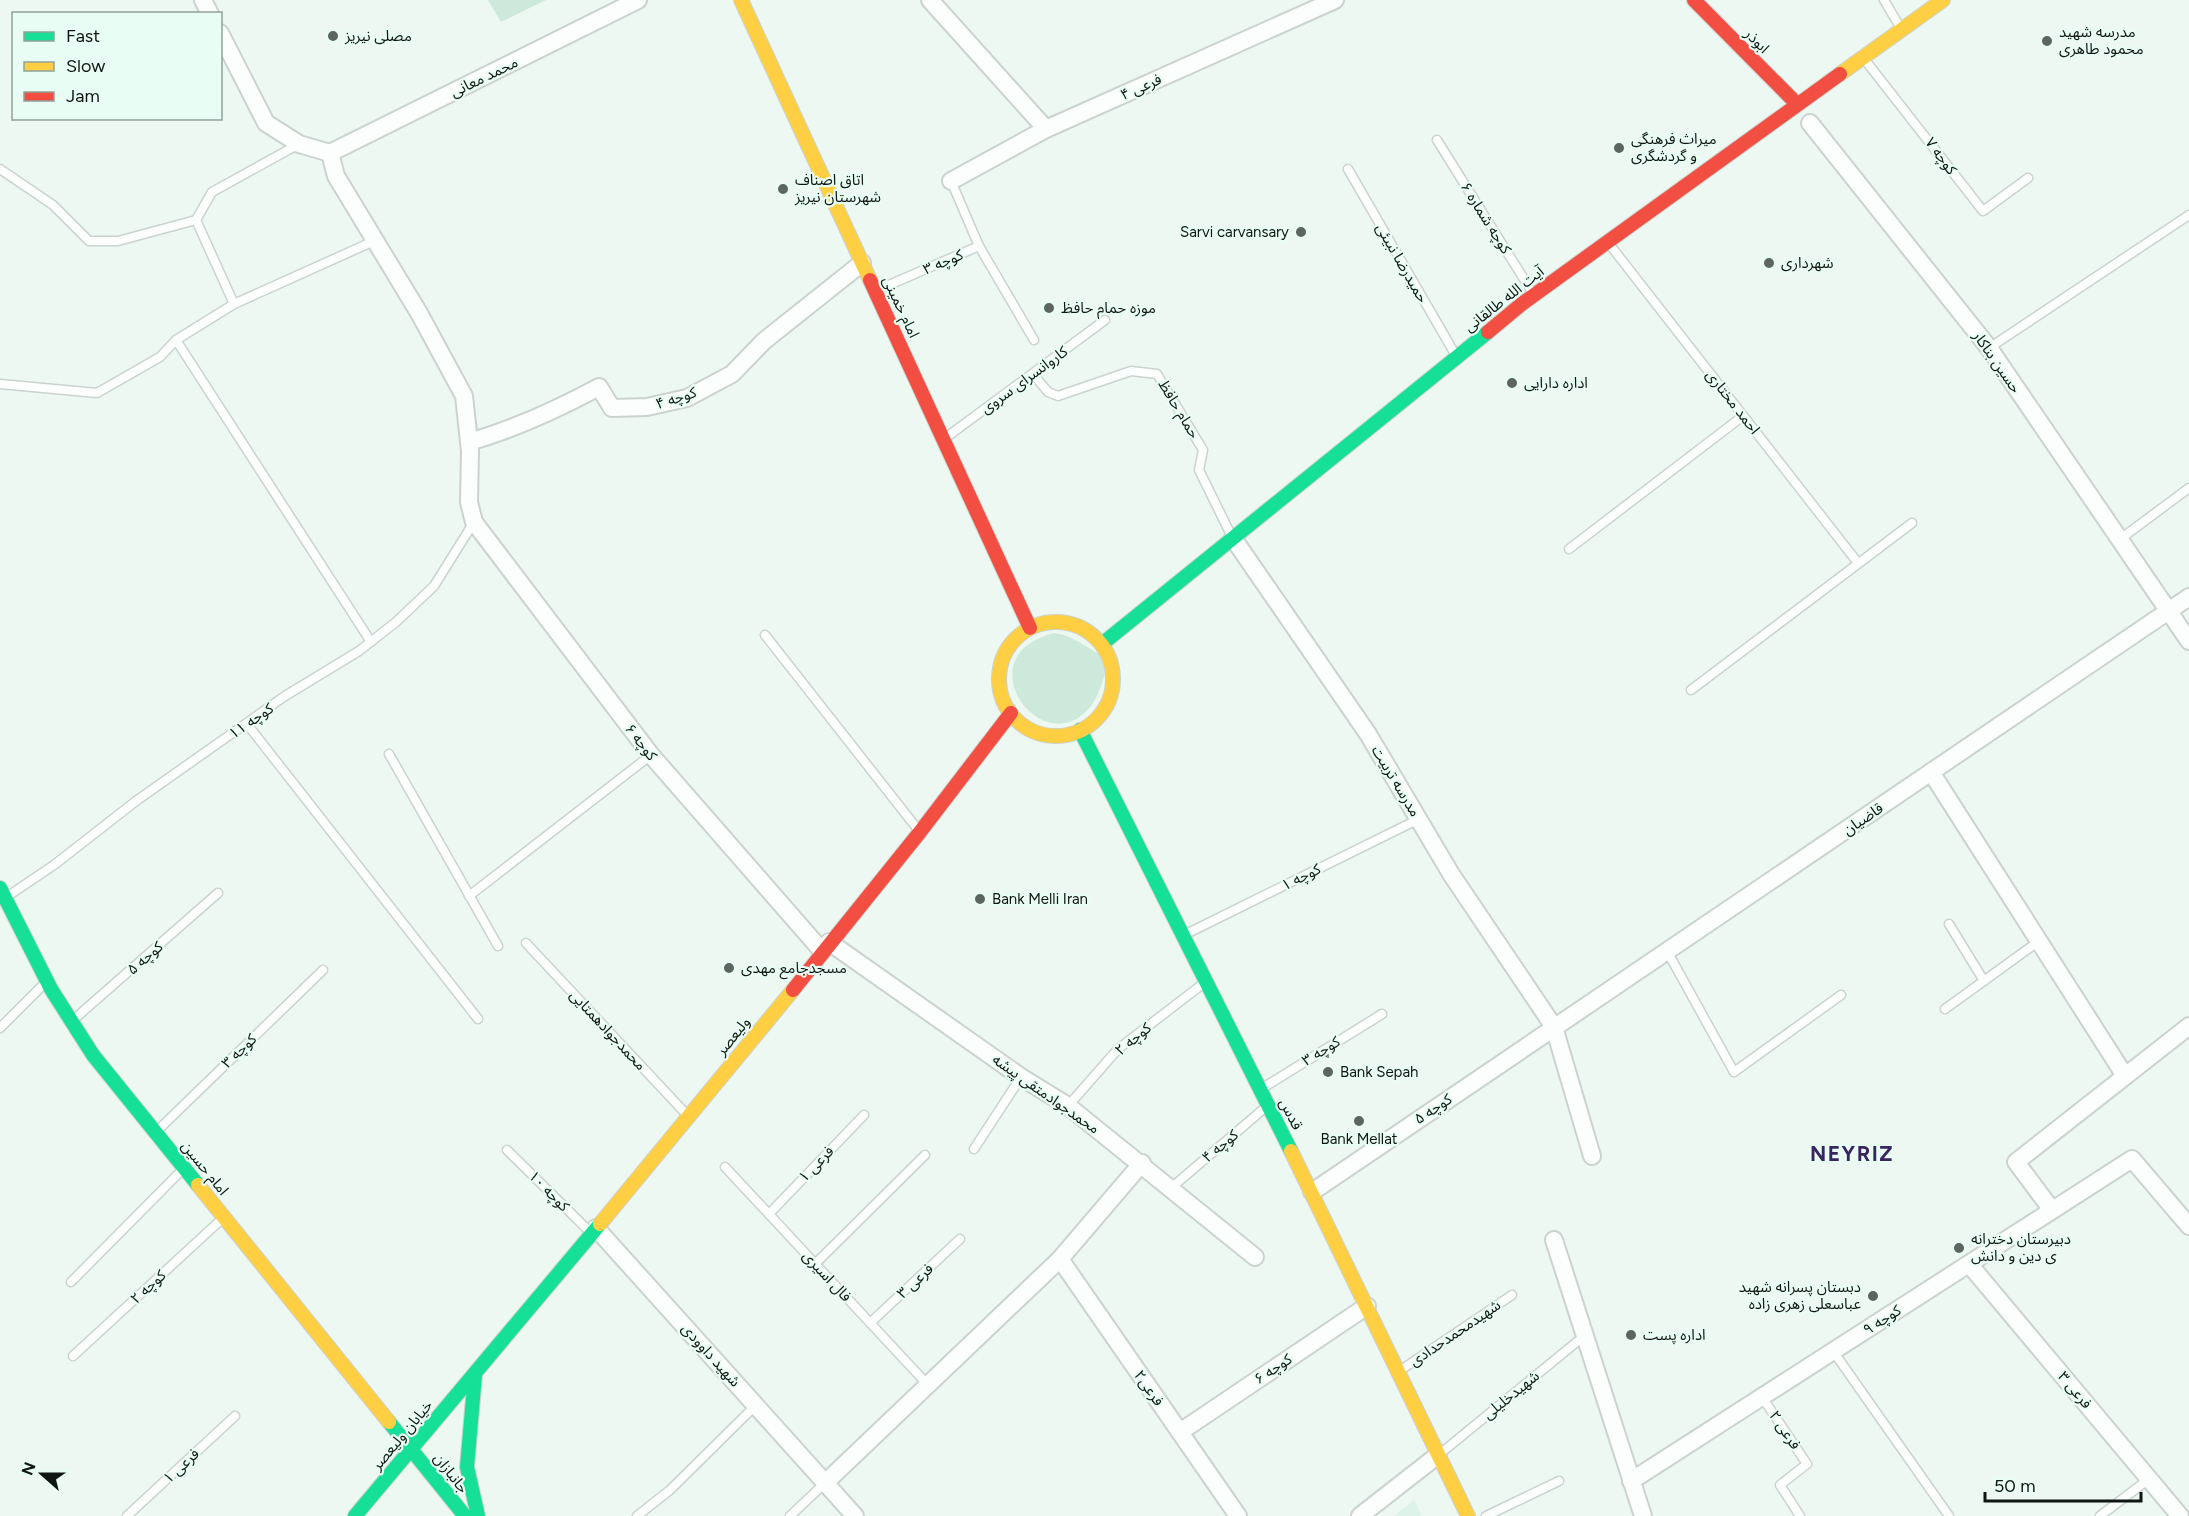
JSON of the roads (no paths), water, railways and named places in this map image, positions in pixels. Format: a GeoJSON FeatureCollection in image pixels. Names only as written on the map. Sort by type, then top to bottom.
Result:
{"type":"FeatureCollection","features":[{"type":"Feature","properties":{"kind":"main road","name":"امام خمینی"},"geometry":{"type":"LineString","coordinates":[[741,0],[1030,628]]}},
{"type":"Feature","properties":{"kind":"main road","name":"ابوذر"},"geometry":{"type":"LineString","coordinates":[[1694,0],[1797,104]]}},
{"type":"Feature","properties":{"kind":"main road","name":"آیت الله طالقانی"},"geometry":{"type":"LineString","coordinates":[[1102,644],[1534,296],[1944,0]]}},
{"type":"Feature","properties":{"kind":"main road"},"geometry":{"type":"LineString","coordinates":[[1049,622],[1069,623],[1087,631],[1102,644],[1110,659],[1113,675],[1111,692],[1100,714],[1080,730],[1062,736],[1042,735],[1025,727],[1011,714],[1002,699],[999,683],[1000,666],[1012,644],[1030,628],[1049,622]]}},
{"type":"Feature","properties":{"kind":"main road","name":"ولیعصر"},"geometry":{"type":"LineString","coordinates":[[475,1375],[689,1118],[920,832],[1011,714]]}},
{"type":"Feature","properties":{"kind":"main road","name":"قدس"},"geometry":{"type":"LineString","coordinates":[[1080,730],[1312,1192],[1468,1516]]}},
{"type":"Feature","properties":{"kind":"main road","name":"امام حسین"},"geometry":{"type":"LineString","coordinates":[[2,893],[47,981],[93,1055],[412,1450]]}},
{"type":"Feature","properties":{"kind":"main road"},"geometry":{"type":"LineString","coordinates":[[475,1375],[467,1467],[478,1516]]}},
{"type":"Feature","properties":{"kind":"main road","name":"خیابان ولیعصر"},"geometry":{"type":"LineString","coordinates":[[355,1516],[475,1375]]}},
{"type":"Feature","properties":{"kind":"main road","name":"جانبازان"},"geometry":{"type":"LineString","coordinates":[[412,1450],[465,1516]]}},
{"type":"Feature","properties":{"kind":"street","name":"محمد معانی"},"geometry":{"type":"LineString","coordinates":[[330,153],[638,0]]}},
{"type":"Feature","properties":{"kind":"street"},"geometry":{"type":"LineString","coordinates":[[930,0],[1046,129]]}},
{"type":"Feature","properties":{"kind":"street","name":"فرعی ۴"},"geometry":{"type":"LineString","coordinates":[[951,181],[1046,129],[1335,0]]}},
{"type":"Feature","properties":{"kind":"street"},"geometry":{"type":"LineString","coordinates":[[222,37],[266,123],[300,144],[330,153],[336,176],[419,313],[464,396],[469,442],[469,502],[474,522]]}},
{"type":"Feature","properties":{"kind":"street","name":"حسین بناکار"},"geometry":{"type":"LineString","coordinates":[[1810,123],[1989,348],[2189,641]]}},
{"type":"Feature","properties":{"kind":"street","name":"کوچه ۴"},"geometry":{"type":"LineString","coordinates":[[469,442],[503,433],[546,415],[599,387],[612,408],[647,407],[687,398],[732,374],[764,341],[862,263]]}},
{"type":"Feature","properties":{"kind":"street","name":"۶ کوچه"},"geometry":{"type":"LineString","coordinates":[[474,522],[651,755],[826,947]]}},
{"type":"Feature","properties":{"kind":"street","name":"مدرسه تربیت"},"geometry":{"type":"LineString","coordinates":[[1233,538],[1368,734],[1451,874],[1554,1027],[1592,1156]]}},
{"type":"Feature","properties":{"kind":"street","name":"قاضیان"},"geometry":{"type":"LineString","coordinates":[[1554,1027],[2189,597]]}},
{"type":"Feature","properties":{"kind":"street"},"geometry":{"type":"LineString","coordinates":[[1931,772],[2125,1076]]}},
{"type":"Feature","properties":{"kind":"street","name":"محمدجوادمتقی پیشه"},"geometry":{"type":"LineString","coordinates":[[826,947],[1068,1106],[1142,1163],[1255,1257]]}},
{"type":"Feature","properties":{"kind":"street"},"geometry":{"type":"LineString","coordinates":[[2052,1210],[2016,1162],[2189,1026]]}},
{"type":"Feature","properties":{"kind":"street","name":"کوچه ۵"},"geometry":{"type":"LineString","coordinates":[[1312,1192],[1554,1027]]}},
{"type":"Feature","properties":{"kind":"street","name":"کوچه ۹"},"geometry":{"type":"LineString","coordinates":[[1632,1481],[2132,1159],[2189,1226]]}},
{"type":"Feature","properties":{"kind":"street"},"geometry":{"type":"LineString","coordinates":[[855,1516],[825,1483],[1060,1259],[1142,1163]]}},
{"type":"Feature","properties":{"kind":"street","name":"شهید داوودی"},"geometry":{"type":"LineString","coordinates":[[594,1230],[825,1483]]}},
{"type":"Feature","properties":{"kind":"street"},"geometry":{"type":"LineString","coordinates":[[1554,1240],[1643,1516]]}},
{"type":"Feature","properties":{"kind":"street","name":"فرعی۲"},"geometry":{"type":"LineString","coordinates":[[1060,1259],[1238,1516]]}},
{"type":"Feature","properties":{"kind":"street","name":"فرعی ۳"},"geometry":{"type":"LineString","coordinates":[[1969,1264],[2180,1516]]}},
{"type":"Feature","properties":{"kind":"street","name":"کوچه ۶"},"geometry":{"type":"LineString","coordinates":[[1180,1432],[1367,1306]]}},
{"type":"Feature","properties":{"kind":"street"},"geometry":{"type":"LineString","coordinates":[[1360,1516],[1438,1455]]}},
{"type":"Feature","properties":{"kind":"lane"},"geometry":{"type":"LineString","coordinates":[[1884,0],[1902,30]]}},
{"type":"Feature","properties":{"kind":"lane","name":"کوچه ۷"},"geometry":{"type":"LineString","coordinates":[[1863,57],[1983,211],[2028,178]]}},
{"type":"Feature","properties":{"kind":"lane","name":"کوچه شماره ۶"},"geometry":{"type":"LineString","coordinates":[[1437,141],[1534,296]]}},
{"type":"Feature","properties":{"kind":"lane"},"geometry":{"type":"LineString","coordinates":[[0,169],[53,205],[89,241],[118,241],[196,220],[212,192],[300,144]]}},
{"type":"Feature","properties":{"kind":"lane","name":"حمیدرضا نبیئی"},"geometry":{"type":"LineString","coordinates":[[1348,169],[1457,357]]}},
{"type":"Feature","properties":{"kind":"lane","name":"کوچه ۳"},"geometry":{"type":"LineString","coordinates":[[875,291],[979,246],[951,181]]}},
{"type":"Feature","properties":{"kind":"lane"},"geometry":{"type":"LineString","coordinates":[[1989,348],[2189,215]]}},
{"type":"Feature","properties":{"kind":"lane"},"geometry":{"type":"LineString","coordinates":[[196,220],[234,304]]}},
{"type":"Feature","properties":{"kind":"lane"},"geometry":{"type":"LineString","coordinates":[[0,384],[97,393],[160,357],[176,339],[234,304],[374,241]]}},
{"type":"Feature","properties":{"kind":"lane","name":"احمد مختاری"},"geometry":{"type":"LineString","coordinates":[[1607,242],[1858,563]]}},
{"type":"Feature","properties":{"kind":"lane"},"geometry":{"type":"LineString","coordinates":[[979,246],[1034,340]]}},
{"type":"Feature","properties":{"kind":"lane","name":"کاروانسرای سروی"},"geometry":{"type":"LineString","coordinates":[[944,440],[1105,320]]}},
{"type":"Feature","properties":{"kind":"lane"},"geometry":{"type":"LineString","coordinates":[[176,339],[371,642]]}},
{"type":"Feature","properties":{"kind":"lane","name":"حمام حافظ"},"geometry":{"type":"LineString","coordinates":[[1032,374],[1048,392],[1058,396],[1131,371],[1157,374],[1203,450],[1199,470],[1233,538]]}},
{"type":"Feature","properties":{"kind":"lane"},"geometry":{"type":"LineString","coordinates":[[1569,549],[1743,416]]}},
{"type":"Feature","properties":{"kind":"lane"},"geometry":{"type":"LineString","coordinates":[[2119,540],[2189,488]]}},
{"type":"Feature","properties":{"kind":"lane","name":"کوچه ۱۱"},"geometry":{"type":"LineString","coordinates":[[2,893],[54,865],[136,801],[285,696],[371,642],[434,586],[474,522]]}},
{"type":"Feature","properties":{"kind":"lane"},"geometry":{"type":"LineString","coordinates":[[1691,690],[1912,523]]}},
{"type":"Feature","properties":{"kind":"lane"},"geometry":{"type":"LineString","coordinates":[[765,635],[920,832]]}},
{"type":"Feature","properties":{"kind":"lane"},"geometry":{"type":"LineString","coordinates":[[247,724],[478,1019]]}},
{"type":"Feature","properties":{"kind":"lane"},"geometry":{"type":"LineString","coordinates":[[389,754],[498,946]]}},
{"type":"Feature","properties":{"kind":"lane"},"geometry":{"type":"LineString","coordinates":[[470,896],[651,755]]}},
{"type":"Feature","properties":{"kind":"lane","name":"کوچه ۱"},"geometry":{"type":"LineString","coordinates":[[1184,935],[1419,819]]}},
{"type":"Feature","properties":{"kind":"lane","name":"کوچه ۵"},"geometry":{"type":"LineString","coordinates":[[72,1022],[218,893]]}},
{"type":"Feature","properties":{"kind":"lane"},"geometry":{"type":"LineString","coordinates":[[1949,924],[1984,981]]}},
{"type":"Feature","properties":{"kind":"lane"},"geometry":{"type":"LineString","coordinates":[[1945,1009],[2039,941]]}},
{"type":"Feature","properties":{"kind":"lane","name":"محمدجوادهمتایی"},"geometry":{"type":"LineString","coordinates":[[526,943],[689,1118]]}},
{"type":"Feature","properties":{"kind":"lane"},"geometry":{"type":"LineString","coordinates":[[1667,951],[1734,1072],[1841,995]]}},
{"type":"Feature","properties":{"kind":"lane","name":"کوچه ۳"},"geometry":{"type":"LineString","coordinates":[[156,1133],[323,970]]}},
{"type":"Feature","properties":{"kind":"lane"},"geometry":{"type":"LineString","coordinates":[[0,1028],[47,981]]}},
{"type":"Feature","properties":{"kind":"lane","name":"کوچه ۲"},"geometry":{"type":"LineString","coordinates":[[1068,1106],[1118,1049],[1206,981]]}},
{"type":"Feature","properties":{"kind":"lane","name":"کوچه ۳"},"geometry":{"type":"LineString","coordinates":[[1261,1089],[1382,1014]]}},
{"type":"Feature","properties":{"kind":"lane"},"geometry":{"type":"LineString","coordinates":[[974,1149],[1022,1077]]}},
{"type":"Feature","properties":{"kind":"lane","name":"کوچه ۴"},"geometry":{"type":"LineString","coordinates":[[1171,1188],[1268,1105]]}},
{"type":"Feature","properties":{"kind":"lane","name":"فرعی ۱"},"geometry":{"type":"LineString","coordinates":[[769,1214],[864,1115]]}},
{"type":"Feature","properties":{"kind":"lane","name":"کوچه ۱۰"},"geometry":{"type":"LineString","coordinates":[[507,1150],[594,1230]]}},
{"type":"Feature","properties":{"kind":"lane"},"geometry":{"type":"LineString","coordinates":[[815,1264],[925,1155]]}},
{"type":"Feature","properties":{"kind":"lane","name":"فال اسیری"},"geometry":{"type":"LineString","coordinates":[[725,1167],[928,1385]]}},
{"type":"Feature","properties":{"kind":"lane"},"geometry":{"type":"LineString","coordinates":[[71,1282],[184,1168]]}},
{"type":"Feature","properties":{"kind":"lane","name":"کوچه ۲"},"geometry":{"type":"LineString","coordinates":[[73,1356],[224,1218]]}},
{"type":"Feature","properties":{"kind":"lane","name":"فرعی ۳"},"geometry":{"type":"LineString","coordinates":[[870,1323],[960,1239]]}},
{"type":"Feature","properties":{"kind":"lane","name":"شهیدمحمدحدادی"},"geometry":{"type":"LineString","coordinates":[[1398,1372],[1512,1294]]}},
{"type":"Feature","properties":{"kind":"lane","name":"شهیدخلیلی"},"geometry":{"type":"LineString","coordinates":[[1438,1455],[1584,1336]]}},
{"type":"Feature","properties":{"kind":"lane"},"geometry":{"type":"LineString","coordinates":[[1833,1351],[1949,1516]]}},
{"type":"Feature","properties":{"kind":"lane","name":"فرعی ۲"},"geometry":{"type":"LineString","coordinates":[[1762,1397],[1808,1464],[1780,1485],[1800,1516]]}},
{"type":"Feature","properties":{"kind":"lane"},"geometry":{"type":"LineString","coordinates":[[637,1516],[670,1490],[756,1405]]}},
{"type":"Feature","properties":{"kind":"lane","name":"فرعی ۱"},"geometry":{"type":"LineString","coordinates":[[128,1516],[235,1416]]}},
{"type":"Feature","properties":{"kind":"lane"},"geometry":{"type":"LineString","coordinates":[[2100,1516],[2149,1479]]}},
{"type":"Feature","properties":{"kind":"lane"},"geometry":{"type":"LineString","coordinates":[[1486,1516],[1559,1481]]}},
{"type":"Feature","properties":{"kind":"lane"},"geometry":{"type":"LineString","coordinates":[[790,1516],[825,1483]]}},
{"type":"Feature","properties":{"kind":"place","name":"مصلی نیریز"},"geometry":{"type":"Point","coordinates":[333,36]}},
{"type":"Feature","properties":{"kind":"place","name":"مدرسه شهید محمود طاهری"},"geometry":{"type":"Point","coordinates":[2047,41]}},
{"type":"Feature","properties":{"kind":"place","name":"میراث فرهنگی و گردشگری"},"geometry":{"type":"Point","coordinates":[1619,148]}},
{"type":"Feature","properties":{"kind":"place","name":"اتاق اصناف شهرستان نیریز"},"geometry":{"type":"Point","coordinates":[783,189]}},
{"type":"Feature","properties":{"kind":"place","name":"Sarvi carvansary"},"geometry":{"type":"Point","coordinates":[1301,232]}},
{"type":"Feature","properties":{"kind":"place","name":"شهرداری"},"geometry":{"type":"Point","coordinates":[1769,263]}},
{"type":"Feature","properties":{"kind":"place","name":"موزه حمام حافظ"},"geometry":{"type":"Point","coordinates":[1049,308]}},
{"type":"Feature","properties":{"kind":"place","name":"اداره دارایی"},"geometry":{"type":"Point","coordinates":[1512,383]}},
{"type":"Feature","properties":{"kind":"place","name":"Bank Melli Iran"},"geometry":{"type":"Point","coordinates":[980,899]}},
{"type":"Feature","properties":{"kind":"place","name":"مسجدجامع مهدی"},"geometry":{"type":"Point","coordinates":[729,968]}},
{"type":"Feature","properties":{"kind":"place","name":"Bank Sepah"},"geometry":{"type":"Point","coordinates":[1328,1072]}},
{"type":"Feature","properties":{"kind":"place","name":"Bank Mellat"},"geometry":{"type":"Point","coordinates":[1359,1121]}},
{"type":"Feature","properties":{"kind":"place","name":"دبیرستان دخترانه ی دین و دانش"},"geometry":{"type":"Point","coordinates":[1959,1248]}},
{"type":"Feature","properties":{"kind":"place","name":"دبستان پسرانه شهید عباسعلی زهری زاده"},"geometry":{"type":"Point","coordinates":[1873,1296]}},
{"type":"Feature","properties":{"kind":"place","name":"اداره پست"},"geometry":{"type":"Point","coordinates":[1631,1335]}},
{"type":"Feature","properties":{"kind":"district","name":"NEYRIZ"},"geometry":{"type":"Point","coordinates":[1852,1154]}}]}
